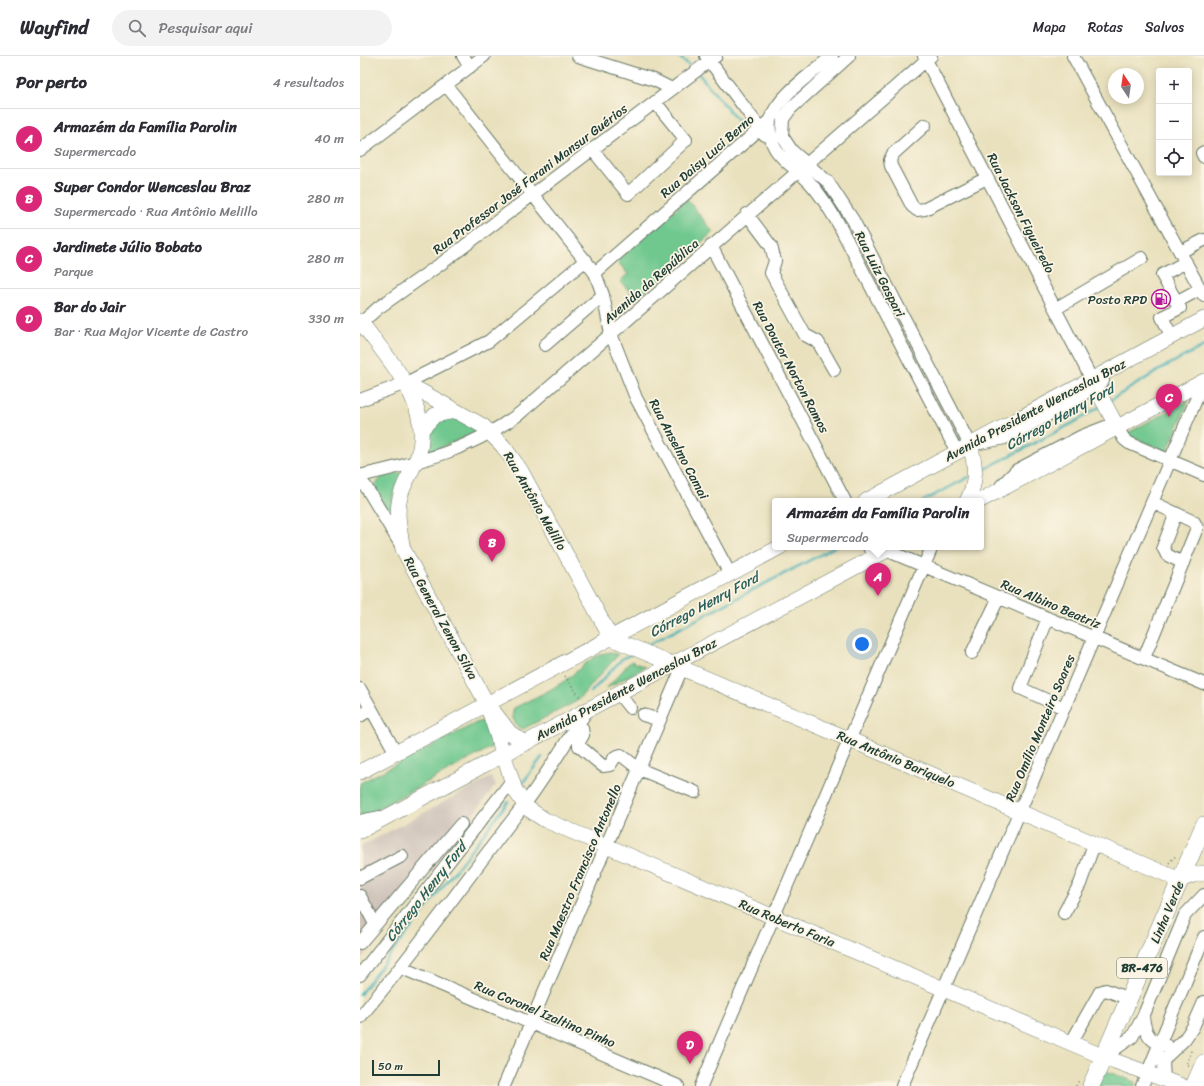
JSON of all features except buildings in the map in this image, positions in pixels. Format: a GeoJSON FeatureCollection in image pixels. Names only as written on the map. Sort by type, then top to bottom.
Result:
{"type":"FeatureCollection","features":[{"type":"Feature","properties":{"kind":"highway","name":"Linha Verde"},"geometry":{"type":"LineString","coordinates":[[1086,1080],[1104,1057],[1204,825]]}},
{"type":"Feature","properties":{"kind":"highway"},"geometry":{"type":"LineString","coordinates":[[1194,1086],[1204,1063]]}},
{"type":"Feature","properties":{"kind":"main road","name":"Avenida Presidente Wenceslau Braz"},"geometry":{"type":"LineString","coordinates":[[872,498],[1095,384],[1172,337],[1197,327],[1204,319]]}},
{"type":"Feature","properties":{"kind":"main road"},"geometry":{"type":"LineString","coordinates":[[360,323],[406,383],[417,411],[421,430],[421,442],[415,463],[403,488],[398,505],[398,516],[403,549]]}},
{"type":"Feature","properties":{"kind":"main road"},"geometry":{"type":"LineString","coordinates":[[980,498],[994,493],[1115,423],[1204,381]]}},
{"type":"Feature","properties":{"kind":"main road","name":"Rua Antônio Melillo"},"geometry":{"type":"LineString","coordinates":[[406,383],[492,433],[512,457],[618,641]]}},
{"type":"Feature","properties":{"kind":"main road"},"geometry":{"type":"LineString","coordinates":[[1095,384],[1115,423]]}},
{"type":"Feature","properties":{"kind":"main road"},"geometry":{"type":"LineString","coordinates":[[421,430],[435,414],[456,411]]}},
{"type":"Feature","properties":{"kind":"main road"},"geometry":{"type":"LineString","coordinates":[[966,449],[976,468],[972,498]]}},
{"type":"Feature","properties":{"kind":"main road","name":"Rua General Zenon Silva"},"geometry":{"type":"LineString","coordinates":[[403,549],[487,704],[503,755]]}},
{"type":"Feature","properties":{"kind":"main road"},"geometry":{"type":"LineString","coordinates":[[362,772],[559,666],[618,641],[730,574],[774,550]]}},
{"type":"Feature","properties":{"kind":"main road","name":"Avenida Presidente Wenceslau Braz"},"geometry":{"type":"LineString","coordinates":[[360,831],[526,743],[881,550]]}},
{"type":"Feature","properties":{"kind":"main road","name":"Rua Antônio Bariquelo"},"geometry":{"type":"LineString","coordinates":[[618,641],[1180,880]]}},
{"type":"Feature","properties":{"kind":"main road"},"geometry":{"type":"LineString","coordinates":[[487,704],[510,733],[526,743]]}},
{"type":"Feature","properties":{"kind":"main road","name":"Rua Roberto Faria"},"geometry":{"type":"LineString","coordinates":[[503,755],[511,782],[524,805],[537,816],[1104,1057],[1145,1080],[1164,1079],[1182,1086]]}},
{"type":"Feature","properties":{"kind":"main road"},"geometry":{"type":"LineString","coordinates":[[1180,880],[1204,873]]}},
{"type":"Feature","properties":{"kind":"street"},"geometry":{"type":"LineString","coordinates":[[463,56],[470,67]]}},
{"type":"Feature","properties":{"kind":"street"},"geometry":{"type":"LineString","coordinates":[[360,150],[484,56]]}},
{"type":"Feature","properties":{"kind":"street"},"geometry":{"type":"LineString","coordinates":[[578,56],[654,80],[672,89]]}},
{"type":"Feature","properties":{"kind":"street","name":"Rua Daisy Luci Berno"},"geometry":{"type":"LineString","coordinates":[[595,273],[770,120],[778,104],[832,56]]}},
{"type":"Feature","properties":{"kind":"street","name":"Rua Luiz Gaspari"},"geometry":{"type":"LineString","coordinates":[[849,56],[791,108],[782,123],[782,136],[784,142],[792,151],[828,182],[853,220],[966,449]]}},
{"type":"Feature","properties":{"kind":"street"},"geometry":{"type":"LineString","coordinates":[[1073,56],[1202,293],[1178,305],[1162,317],[1172,337]]}},
{"type":"Feature","properties":{"kind":"street","name":"Avenida da República"},"geometry":{"type":"LineString","coordinates":[[360,476],[415,463],[451,452],[492,433],[538,398],[927,57]]}},
{"type":"Feature","properties":{"kind":"street","name":"Rua Jackson Figueiredo"},"geometry":{"type":"LineString","coordinates":[[927,57],[987,178],[1095,384]]}},
{"type":"Feature","properties":{"kind":"street","name":"Rua Professor José Farani Mansur Guérios"},"geometry":{"type":"LineString","coordinates":[[360,323],[378,308],[442,263],[705,63]]}},
{"type":"Feature","properties":{"kind":"street","name":"Rua Luiz Gaspari"},"geometry":{"type":"LineString","coordinates":[[705,63],[760,129],[778,154],[817,191],[838,223],[966,449]]}},
{"type":"Feature","properties":{"kind":"street","name":"Rua Anselmo Camai"},"geometry":{"type":"LineString","coordinates":[[446,85],[595,273],[603,295],[611,334],[636,398],[730,574]]}},
{"type":"Feature","properties":{"kind":"street"},"geometry":{"type":"LineString","coordinates":[[592,149],[628,194],[686,140],[655,102]]}},
{"type":"Feature","properties":{"kind":"street"},"geometry":{"type":"LineString","coordinates":[[770,120],[772,144]]}},
{"type":"Feature","properties":{"kind":"street"},"geometry":{"type":"LineString","coordinates":[[925,125],[892,154],[890,160],[891,166],[912,206],[917,210],[925,209],[987,178]]}},
{"type":"Feature","properties":{"kind":"street"},"geometry":{"type":"LineString","coordinates":[[747,214],[770,246],[775,261],[771,273],[801,329],[805,335],[818,342],[834,370]]}},
{"type":"Feature","properties":{"kind":"street"},"geometry":{"type":"LineString","coordinates":[[1095,384],[1197,327],[1178,305],[1162,275],[1204,241]]}},
{"type":"Feature","properties":{"kind":"street","name":"Rua Doutor Norton Ramos"},"geometry":{"type":"LineString","coordinates":[[712,246],[843,498]]}},
{"type":"Feature","properties":{"kind":"street"},"geometry":{"type":"LineString","coordinates":[[1055,309],[1142,258]]}},
{"type":"Feature","properties":{"kind":"street"},"geometry":{"type":"LineString","coordinates":[[360,400],[406,383],[490,341],[586,260]]}},
{"type":"Feature","properties":{"kind":"street"},"geometry":{"type":"LineString","coordinates":[[545,345],[603,295]]}},
{"type":"Feature","properties":{"kind":"street"},"geometry":{"type":"LineString","coordinates":[[1204,375],[1115,423],[1126,442],[1204,475]]}},
{"type":"Feature","properties":{"kind":"street","name":"Rua Omílio Monteiro Soares"},"geometry":{"type":"LineString","coordinates":[[902,1086],[1204,381]]}},
{"type":"Feature","properties":{"kind":"street","name":"Rua General Zenon Silva"},"geometry":{"type":"LineString","coordinates":[[379,471],[363,484],[403,549]]}},
{"type":"Feature","properties":{"kind":"street"},"geometry":{"type":"LineString","coordinates":[[1144,658],[1197,528],[1197,525],[1194,522],[1152,502]]}},
{"type":"Feature","properties":{"kind":"street"},"geometry":{"type":"LineString","coordinates":[[1176,514],[1163,547],[1167,555],[1183,563]]}},
{"type":"Feature","properties":{"kind":"street","name":"Rua Albino Beatriz"},"geometry":{"type":"LineString","coordinates":[[881,550],[924,565],[1204,684]]}},
{"type":"Feature","properties":{"kind":"street"},"geometry":{"type":"LineString","coordinates":[[701,1086],[931,550]]}},
{"type":"Feature","properties":{"kind":"street"},"geometry":{"type":"LineString","coordinates":[[972,653],[999,597]]}},
{"type":"Feature","properties":{"kind":"street"},"geometry":{"type":"LineString","coordinates":[[1048,618],[1020,688],[1064,708]]}},
{"type":"Feature","properties":{"kind":"street","name":"Rua Maestro Francisco Antonello"},"geometry":{"type":"LineString","coordinates":[[504,1086],[660,720],[671,664]]}},
{"type":"Feature","properties":{"kind":"street"},"geometry":{"type":"LineString","coordinates":[[361,691],[396,753]]}},
{"type":"Feature","properties":{"kind":"street"},"geometry":{"type":"LineString","coordinates":[[618,693],[630,708]]}},
{"type":"Feature","properties":{"kind":"street"},"geometry":{"type":"LineString","coordinates":[[360,716],[371,709]]}},
{"type":"Feature","properties":{"kind":"street"},"geometry":{"type":"LineString","coordinates":[[360,1017],[402,968],[463,884],[524,805],[587,710]]}},
{"type":"Feature","properties":{"kind":"street"},"geometry":{"type":"LineString","coordinates":[[643,715],[660,720]]}},
{"type":"Feature","properties":{"kind":"street"},"geometry":{"type":"LineString","coordinates":[[576,725],[584,731],[579,746],[603,766],[610,764],[615,757],[621,755],[639,769],[695,792]]}},
{"type":"Feature","properties":{"kind":"street"},"geometry":{"type":"LineString","coordinates":[[360,975],[511,782]]}},
{"type":"Feature","properties":{"kind":"street"},"geometry":{"type":"LineString","coordinates":[[360,821],[392,814]]}},
{"type":"Feature","properties":{"kind":"street"},"geometry":{"type":"LineString","coordinates":[[360,943],[461,824]]}},
{"type":"Feature","properties":{"kind":"street"},"geometry":{"type":"LineString","coordinates":[[1064,913],[1080,884],[1094,844]]}},
{"type":"Feature","properties":{"kind":"street"},"geometry":{"type":"LineString","coordinates":[[360,878],[402,856]]}},
{"type":"Feature","properties":{"kind":"street"},"geometry":{"type":"LineString","coordinates":[[1104,1057],[1132,1037],[1143,1017],[1185,915],[1204,895]]}},
{"type":"Feature","properties":{"kind":"street"},"geometry":{"type":"LineString","coordinates":[[360,896],[375,924]]}},
{"type":"Feature","properties":{"kind":"street"},"geometry":{"type":"LineString","coordinates":[[1192,908],[1204,904]]}},
{"type":"Feature","properties":{"kind":"street"},"geometry":{"type":"LineString","coordinates":[[1145,1080],[1204,937]]}},
{"type":"Feature","properties":{"kind":"street","name":"Rua Coronel Izaltino Pinho"},"geometry":{"type":"LineString","coordinates":[[402,968],[678,1086]]}},
{"type":"Feature","properties":{"kind":"street"},"geometry":{"type":"LineString","coordinates":[[1071,1043],[1100,992],[1106,990],[1129,1000]]}},
{"type":"Feature","properties":{"kind":"street"},"geometry":{"type":"LineString","coordinates":[[1164,1079],[1163,1062],[1180,1045],[1193,1027],[1204,1002]]}},
{"type":"Feature","properties":{"kind":"street"},"geometry":{"type":"LineString","coordinates":[[1143,1017],[1145,1031],[1148,1037],[1159,1044],[1172,1046],[1180,1045]]}},
{"type":"Feature","properties":{"kind":"path"},"geometry":{"type":"LineString","coordinates":[[559,666],[587,710]]}},
{"type":"Feature","properties":{"kind":"path"},"geometry":{"type":"LineString","coordinates":[[1168,863],[1174,857]]}},
{"type":"Feature","properties":{"kind":"path"},"geometry":{"type":"LineString","coordinates":[[1076,1086],[1086,1080]]}},
{"type":"Feature","properties":{"kind":"shaded area"},"geometry":{"type":"Polygon","coordinates":[[[491,777],[496,785],[360,960],[360,847],[491,777]]]}},
{"type":"Feature","properties":{"kind":"green space"},"geometry":{"type":"Polygon","coordinates":[[[687,199],[713,232],[637,300],[620,281],[628,274],[617,261],[687,199]]]}},
{"type":"Feature","properties":{"kind":"green space"},"geometry":{"type":"Polygon","coordinates":[[[1189,400],[1167,452],[1126,434],[1189,400]]]}},
{"type":"Feature","properties":{"kind":"green space"},"geometry":{"type":"Polygon","coordinates":[[[454,417],[478,431],[422,456],[427,433],[433,422],[454,417]]]}},
{"type":"Feature","properties":{"kind":"green space"},"geometry":{"type":"Polygon","coordinates":[[[404,472],[393,495],[390,522],[379,494],[374,486],[382,477],[404,472]]]}},
{"type":"Feature","properties":{"kind":"green space"},"geometry":{"type":"Polygon","coordinates":[[[611,652],[618,655],[577,701],[523,729],[518,727],[513,718],[514,708],[561,683],[592,659],[604,653],[611,652]]]}},
{"type":"Feature","properties":{"kind":"green space"},"geometry":{"type":"Polygon","coordinates":[[[631,661],[645,667],[607,688],[631,661]]]}},
{"type":"Feature","properties":{"kind":"green space"},"geometry":{"type":"Polygon","coordinates":[[[483,721],[486,723],[492,742],[492,747],[372,812],[360,816],[360,783],[476,723],[483,721]]]}},
{"type":"Feature","properties":{"kind":"green space"},"geometry":{"type":"Polygon","coordinates":[[[1103,1070],[1136,1082],[1135,1086],[1097,1086],[1103,1070]]]}},
{"type":"Feature","properties":{"kind":"waterway"},"geometry":{"type":"LineString","coordinates":[[678,56],[693,68]]}},
{"type":"Feature","properties":{"kind":"waterway"},"geometry":{"type":"LineString","coordinates":[[698,73],[745,130]]}},
{"type":"Feature","properties":{"kind":"waterway","name":"Córrego Henry Ford"},"geometry":{"type":"LineString","coordinates":[[1109,401],[1166,366],[1204,346]]}},
{"type":"Feature","properties":{"kind":"waterway","name":"Córrego Henry Ford"},"geometry":{"type":"LineString","coordinates":[[981,471],[1073,423],[1101,406]]}},
{"type":"Feature","properties":{"kind":"waterway","name":"Córrego Henry Ford"},"geometry":{"type":"LineString","coordinates":[[929,498],[969,477]]}},
{"type":"Feature","properties":{"kind":"waterway","name":"Córrego Henry Ford"},"geometry":{"type":"LineString","coordinates":[[644,647],[829,550]]}},
{"type":"Feature","properties":{"kind":"waterway","name":"Córrego Henry Ford"},"geometry":{"type":"LineString","coordinates":[[591,692],[622,659],[633,653]]}},
{"type":"Feature","properties":{"kind":"waterway","name":"Córrego Henry Ford"},"geometry":{"type":"LineString","coordinates":[[521,785],[542,757]]}},
{"type":"Feature","properties":{"kind":"waterway","name":"Córrego Henry Ford"},"geometry":{"type":"LineString","coordinates":[[360,994],[508,802]]}},
{"type":"Feature","properties":{"kind":"place","name":"Posto RPD"},"geometry":{"type":"Point","coordinates":[1161,299]}},
{"type":"Feature","properties":{"kind":"place","name":"Jardinete Júlio Bobato"},"geometry":{"type":"Point","coordinates":[1169,417]}},
{"type":"Feature","properties":{"kind":"place","name":"Super Condor Wenceslau Braz"},"geometry":{"type":"Point","coordinates":[492,562]}},
{"type":"Feature","properties":{"kind":"place","name":"Armazém da Família Parolin"},"geometry":{"type":"Point","coordinates":[878,596]}},
{"type":"Feature","properties":{"kind":"place","name":"Bar do Jair"},"geometry":{"type":"Point","coordinates":[690,1064]}}]}
